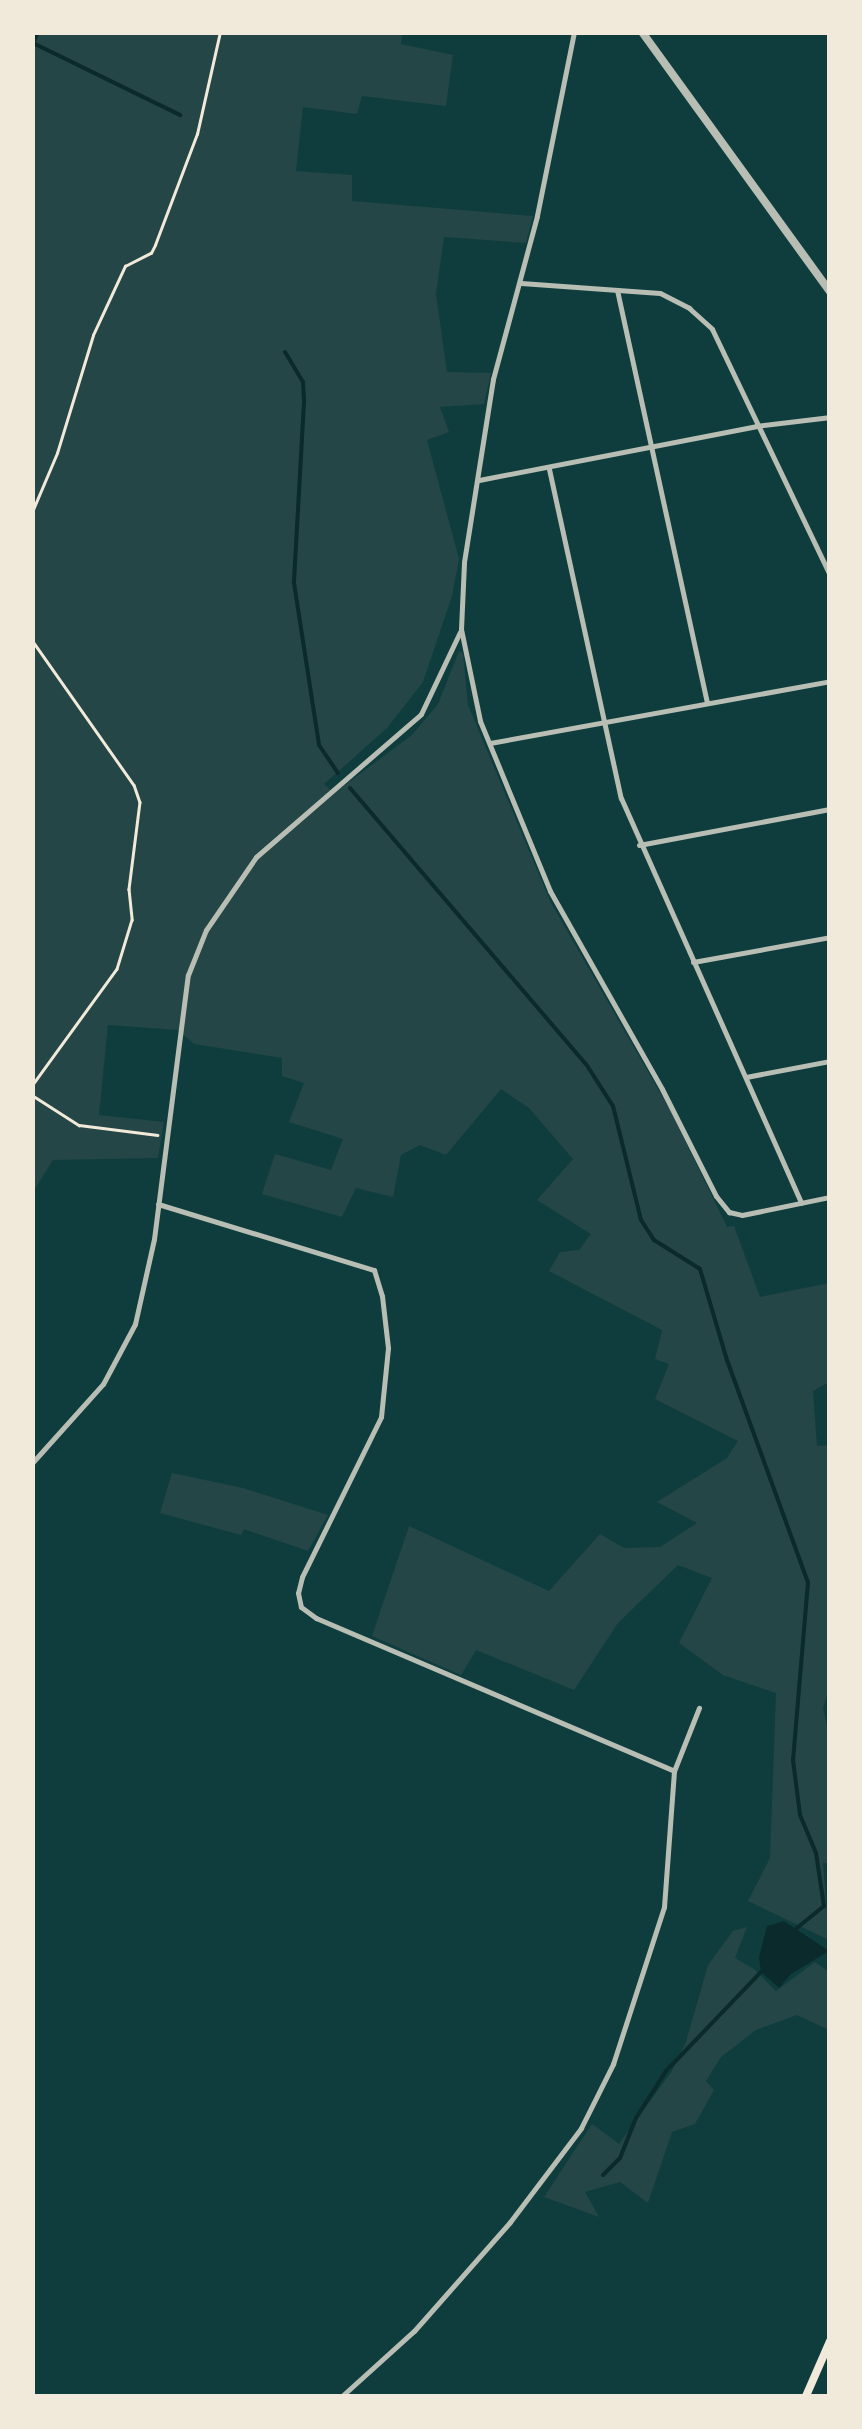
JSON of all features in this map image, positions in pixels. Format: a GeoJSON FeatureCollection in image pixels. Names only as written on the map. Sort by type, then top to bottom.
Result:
{"type":"FeatureCollection","features":[{"type":"Feature","properties":{"kind":"main road"},"geometry":{"type":"LineString","coordinates":[[806,2396],[830,2341]]}},
{"type":"Feature","properties":{"kind":"street"},"geometry":{"type":"LineString","coordinates":[[574,32],[520,282],[492,379],[464,563],[460,629],[480,721],[550,891],[662,1089],[716,1196],[729,1212],[742,1215],[830,1197]]}},
{"type":"Feature","properties":{"kind":"street"},"geometry":{"type":"LineString","coordinates":[[643,33],[830,292]]}},
{"type":"Feature","properties":{"kind":"street"},"geometry":{"type":"LineString","coordinates":[[520,282],[660,293],[689,308],[712,329],[830,576]]}},
{"type":"Feature","properties":{"kind":"street"},"geometry":{"type":"LineString","coordinates":[[616,290],[707,702]]}},
{"type":"Feature","properties":{"kind":"street"},"geometry":{"type":"LineString","coordinates":[[478,480],[756,426],[830,416]]}},
{"type":"Feature","properties":{"kind":"street"},"geometry":{"type":"LineString","coordinates":[[549,469],[621,798],[800,1202]]}},
{"type":"Feature","properties":{"kind":"street"},"geometry":{"type":"LineString","coordinates":[[32,1463],[103,1384],[124,1351],[146,1284],[188,975],[219,907],[256,858],[285,829],[409,727],[440,680],[460,629]]}},
{"type":"Feature","properties":{"kind":"street"},"geometry":{"type":"LineString","coordinates":[[490,743],[830,681]]}},
{"type":"Feature","properties":{"kind":"street"},"geometry":{"type":"LineString","coordinates":[[639,846],[830,810]]}},
{"type":"Feature","properties":{"kind":"street"},"geometry":{"type":"LineString","coordinates":[[693,962],[830,937]]}},
{"type":"Feature","properties":{"kind":"street"},"geometry":{"type":"LineString","coordinates":[[746,1077],[830,1061]]}},
{"type":"Feature","properties":{"kind":"street"},"geometry":{"type":"LineString","coordinates":[[158,1204],[374,1270],[382,1296],[388,1348],[382,1417],[302,1577],[301,1607],[316,1618],[674,1771]]}},
{"type":"Feature","properties":{"kind":"street"},"geometry":{"type":"LineString","coordinates":[[342,2396],[414,2331],[510,2222],[581,2128],[613,2064],[664,1907],[674,1771],[700,1708]]}},
{"type":"Feature","properties":{"kind":"path"},"geometry":{"type":"LineString","coordinates":[[32,512],[57,453],[93,335],[125,266],[151,253],[159,234],[197,134],[220,32]]}},
{"type":"Feature","properties":{"kind":"path"},"geometry":{"type":"LineString","coordinates":[[32,640],[134,785],[140,802],[129,889],[132,920],[118,969],[32,1086]]}},
{"type":"Feature","properties":{"kind":"path"},"geometry":{"type":"LineString","coordinates":[[32,1094],[80,1125],[168,1136]]}},
{"type":"Feature","properties":{"kind":"shaded area"},"geometry":{"type":"Polygon","coordinates":[[[33,33],[402,33],[401,44],[453,55],[446,106],[362,96],[357,114],[303,107],[296,171],[352,175],[352,201],[533,216],[526,243],[444,237],[436,294],[447,372],[491,373],[484,404],[440,407],[449,432],[427,440],[459,559],[452,596],[423,682],[387,728],[324,784],[334,793],[412,735],[438,704],[459,651],[463,653],[468,705],[550,901],[670,1110],[727,1227],[734,1226],[760,1297],[829,1283],[829,1382],[813,1391],[817,1446],[830,1445],[830,1686],[823,1708],[830,1741],[829,1863],[823,1863],[829,1940],[748,1901],[770,1858],[776,1693],[723,1675],[679,1643],[712,1578],[678,1565],[618,1623],[574,1690],[476,1650],[461,1675],[372,1636],[409,1526],[549,1591],[600,1534],[624,1548],[660,1547],[697,1523],[657,1502],[727,1458],[738,1441],[655,1399],[669,1364],[655,1359],[662,1330],[549,1271],[560,1252],[579,1250],[591,1234],[537,1200],[573,1159],[529,1108],[501,1089],[446,1155],[420,1145],[401,1155],[393,1197],[356,1188],[342,1217],[262,1194],[275,1154],[331,1170],[343,1139],[289,1122],[304,1083],[282,1076],[282,1058],[194,1044],[178,1030],[108,1025],[99,1115],[164,1122],[158,1158],[53,1160],[33,1192],[33,33]]]}},
{"type":"Feature","properties":{"kind":"shaded area"},"geometry":{"type":"Polygon","coordinates":[[[172,1473],[243,1488],[328,1515],[308,1551],[244,1529],[241,1535],[160,1513],[172,1473]]]}},
{"type":"Feature","properties":{"kind":"shaded area"},"geometry":{"type":"Polygon","coordinates":[[[784,1921],[829,1951],[791,1974],[779,1988],[761,1972],[759,1957],[767,1926],[784,1921]]]}},
{"type":"Feature","properties":{"kind":"shaded area"},"geometry":{"type":"Polygon","coordinates":[[[747,1927],[735,1958],[754,1969],[776,1991],[815,1962],[829,1972],[829,2030],[797,2015],[756,2030],[721,2057],[706,2081],[714,2090],[695,2124],[672,2132],[648,2203],[620,2182],[585,2192],[599,2217],[544,2197],[592,2124],[619,2144],[672,2071],[686,2042],[708,1965],[733,1931],[747,1927]]]}},
{"type":"Feature","properties":{"kind":"waterway"},"geometry":{"type":"LineString","coordinates":[[32,45],[38,32]]}},
{"type":"Feature","properties":{"kind":"waterway"},"geometry":{"type":"LineString","coordinates":[[33,43],[180,115]]}},
{"type":"Feature","properties":{"kind":"waterway"},"geometry":{"type":"LineString","coordinates":[[285,352],[303,382],[304,402],[294,583],[319,745],[338,773]]}},
{"type":"Feature","properties":{"kind":"waterway"},"geometry":{"type":"LineString","coordinates":[[350,788],[586,1064],[613,1106],[641,1220],[654,1240],[700,1269],[727,1360],[808,1582],[793,1760],[800,1815],[816,1853],[824,1906],[797,1928]]}},
{"type":"Feature","properties":{"kind":"waterway"},"geometry":{"type":"LineString","coordinates":[[603,2175],[620,2158],[636,2118],[666,2071],[761,1972]]}}]}
